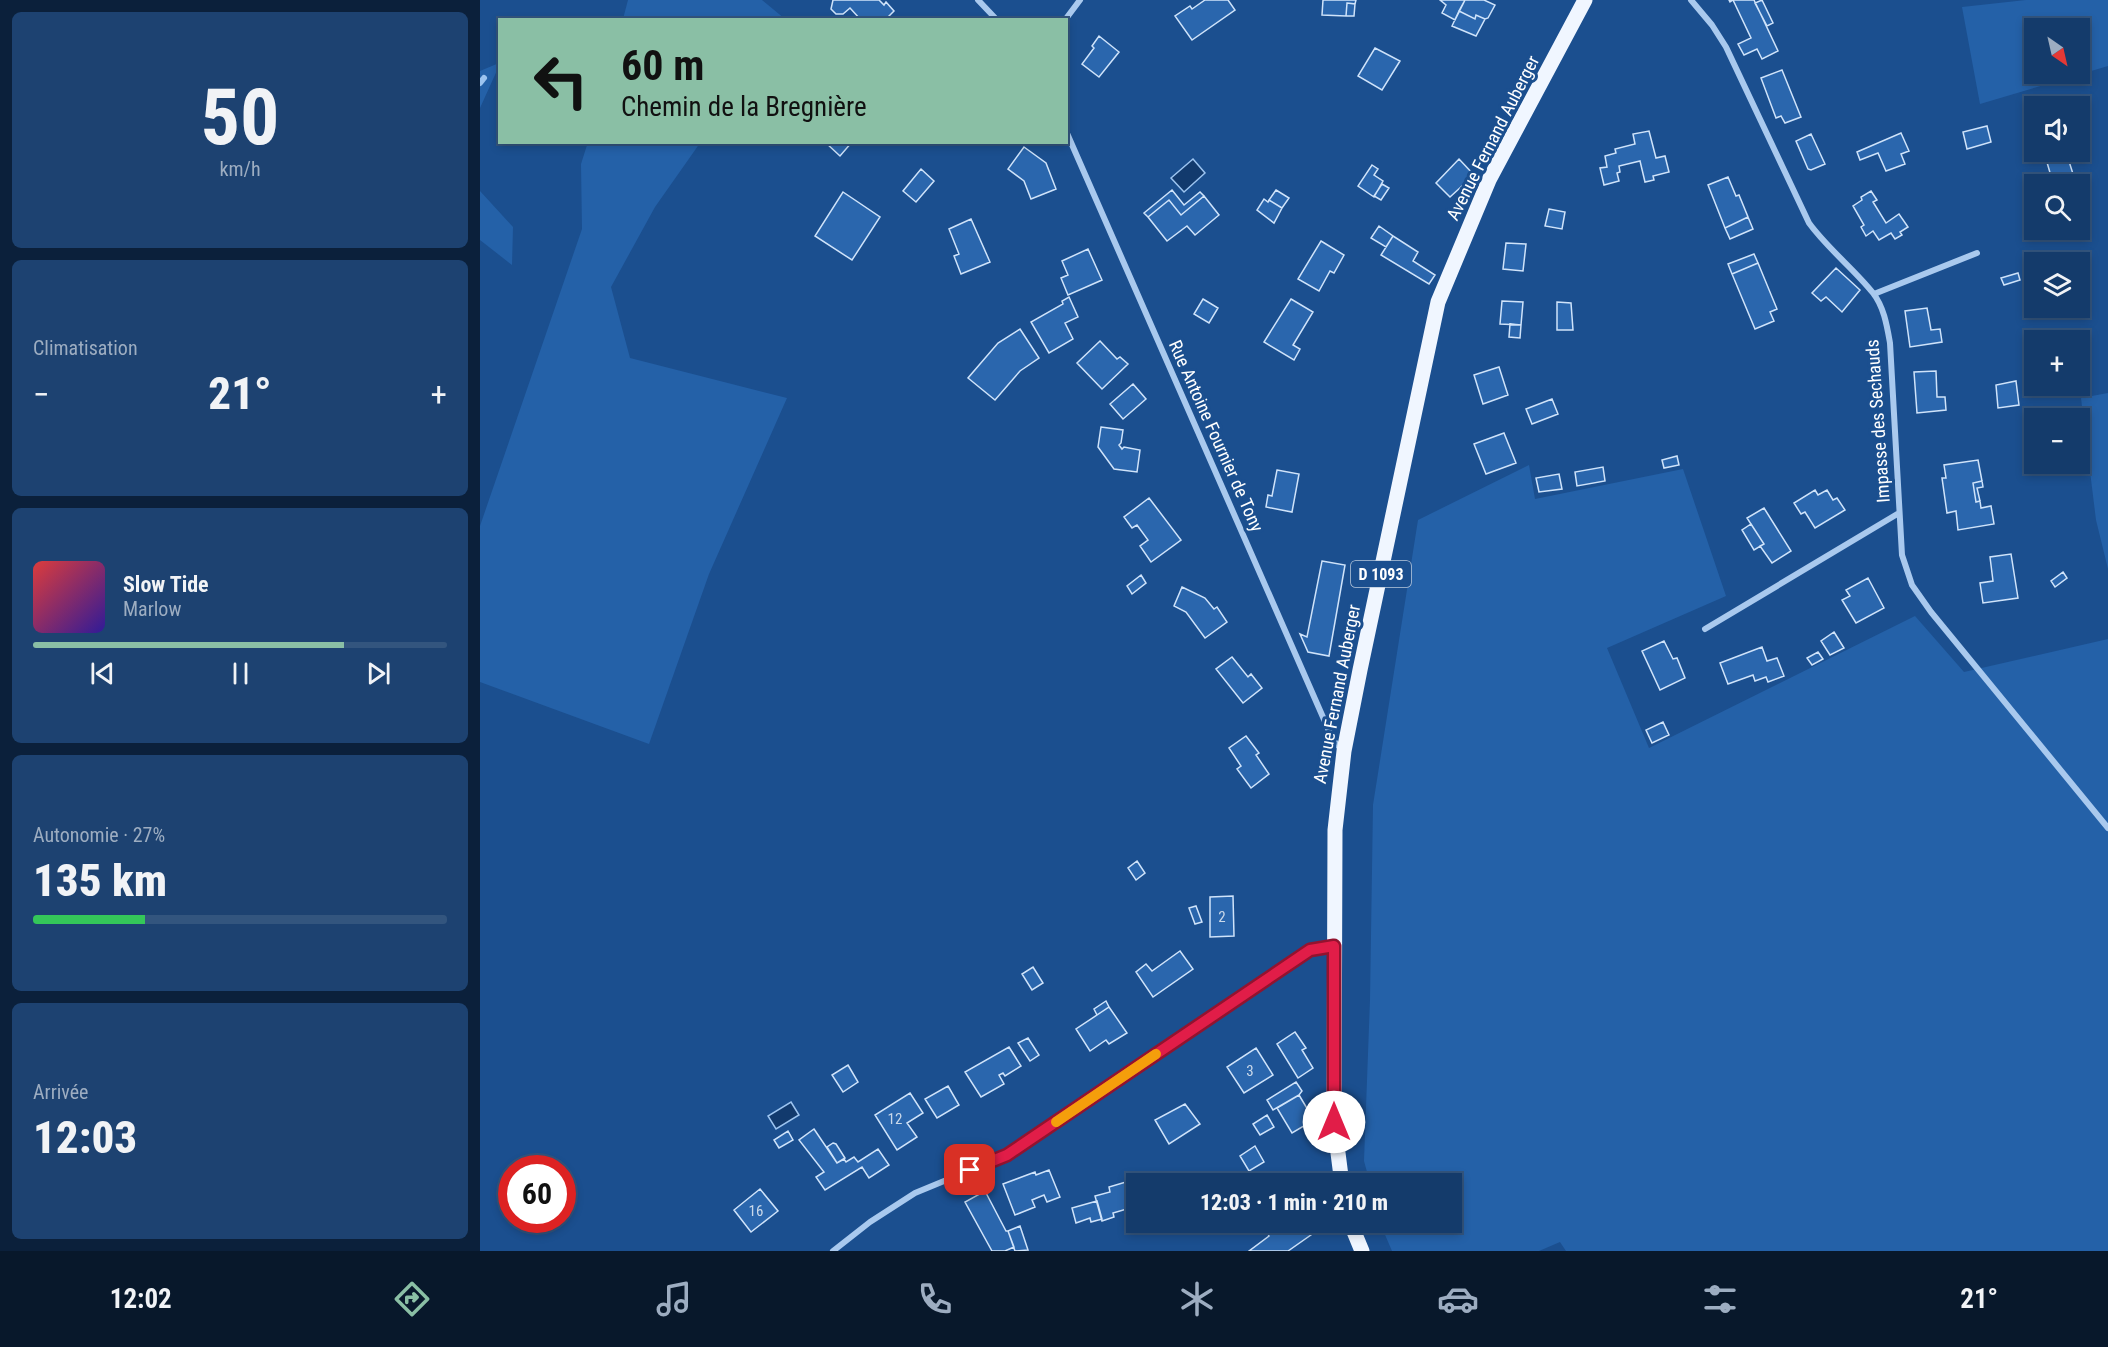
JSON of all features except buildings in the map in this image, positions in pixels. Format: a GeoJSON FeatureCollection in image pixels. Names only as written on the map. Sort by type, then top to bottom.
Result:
{"type":"FeatureCollection","features":[{"type":"Feature","properties":{"kind":"main road","name":"Avenue Fernand Auberger"},"geometry":{"type":"LineString","coordinates":[[1341,1173],[1334,1122],[1334,946],[1335,830],[1344,751],[1438,302],[1489,180],[1585,0]]}},
{"type":"Feature","properties":{"kind":"main road"},"geometry":{"type":"LineString","coordinates":[[1355,1233],[1362,1251]]}},
{"type":"Feature","properties":{"kind":"street"},"geometry":{"type":"LineString","coordinates":[[978,0],[995,18]]}},
{"type":"Feature","properties":{"kind":"street"},"geometry":{"type":"LineString","coordinates":[[1066,18],[1080,0]]}},
{"type":"Feature","properties":{"kind":"street","name":"Impasse des Sechauds"},"geometry":{"type":"LineString","coordinates":[[1691,0],[1712,25],[1726,47],[1809,223],[1822,241],[1874,294],[1885,318],[1890,343],[1902,555],[1910,579],[1931,612],[2108,828]]}},
{"type":"Feature","properties":{"kind":"street","name":"Rue Antoine Fournier de Tony"},"geometry":{"type":"LineString","coordinates":[[1068,136],[1332,740],[1344,751]]}},
{"type":"Feature","properties":{"kind":"street"},"geometry":{"type":"LineString","coordinates":[[1874,294],[1977,253]]}},
{"type":"Feature","properties":{"kind":"street"},"geometry":{"type":"LineString","coordinates":[[1705,629],[1899,513]]}},
{"type":"Feature","properties":{"kind":"street"},"geometry":{"type":"LineString","coordinates":[[834,1251],[870,1222],[915,1193],[1007,1155],[1310,950],[1334,946]]}},
{"type":"Feature","properties":{"kind":"shaded area"},"geometry":{"type":"Polygon","coordinates":[[[628,0],[762,0],[784,18],[623,18],[628,0]]]}},
{"type":"Feature","properties":{"kind":"shaded area"},"geometry":{"type":"Polygon","coordinates":[[[2026,0],[2108,0],[2108,66],[2090,71],[2090,18],[2024,18],[2024,84],[2047,84],[1980,104],[1962,7],[2026,0]]]}},
{"type":"Feature","properties":{"kind":"shaded area"},"geometry":{"type":"Polygon","coordinates":[[[498,63],[480,108],[480,71],[498,63]]]}},
{"type":"Feature","properties":{"kind":"shaded area"},"geometry":{"type":"Polygon","coordinates":[[[587,144],[699,144],[655,207],[611,287],[630,358],[787,398],[709,574],[649,744],[480,682],[480,526],[582,229],[581,164],[587,144]]]}},
{"type":"Feature","properties":{"kind":"shaded area"},"geometry":{"type":"Polygon","coordinates":[[[1193,159],[1205,173],[1184,192],[1171,178],[1193,159]]]}},
{"type":"Feature","properties":{"kind":"shaded area"},"geometry":{"type":"Polygon","coordinates":[[[480,191],[513,227],[512,265],[480,240],[480,191]]]}},
{"type":"Feature","properties":{"kind":"shaded area"},"geometry":{"type":"Polygon","coordinates":[[[2108,393],[2108,569],[2096,520],[2090,471],[2090,408],[2082,408],[2081,398],[2108,393]]]}},
{"type":"Feature","properties":{"kind":"shaded area"},"geometry":{"type":"Polygon","coordinates":[[[1529,465],[1535,499],[1683,469],[1726,596],[1607,648],[1649,748],[1915,616],[1964,672],[2108,639],[2108,1251],[1566,1251],[1560,1242],[1539,1251],[1392,1251],[1384,1233],[1462,1233],[1462,1173],[1367,1173],[1364,1161],[1370,1000],[1373,805],[1418,520],[1529,465]]]}},
{"type":"Feature","properties":{"kind":"shaded area"},"geometry":{"type":"Polygon","coordinates":[[[791,1102],[799,1115],[776,1129],[768,1116],[791,1102]]]}},
{"type":"Feature","properties":{"kind":"waterway"},"geometry":{"type":"LineString","coordinates":[[480,83],[484,78]]}},
{"type":"Feature","properties":{"kind":"slow traffic"},"geometry":{"type":"LineString","coordinates":[[1056,1122],[1156,1054]]}},
{"type":"Feature","properties":{"kind":"route"},"geometry":{"type":"LineString","coordinates":[[970,1170],[1007,1155],[1310,950],[1334,946],[1334,1122]]}}]}
